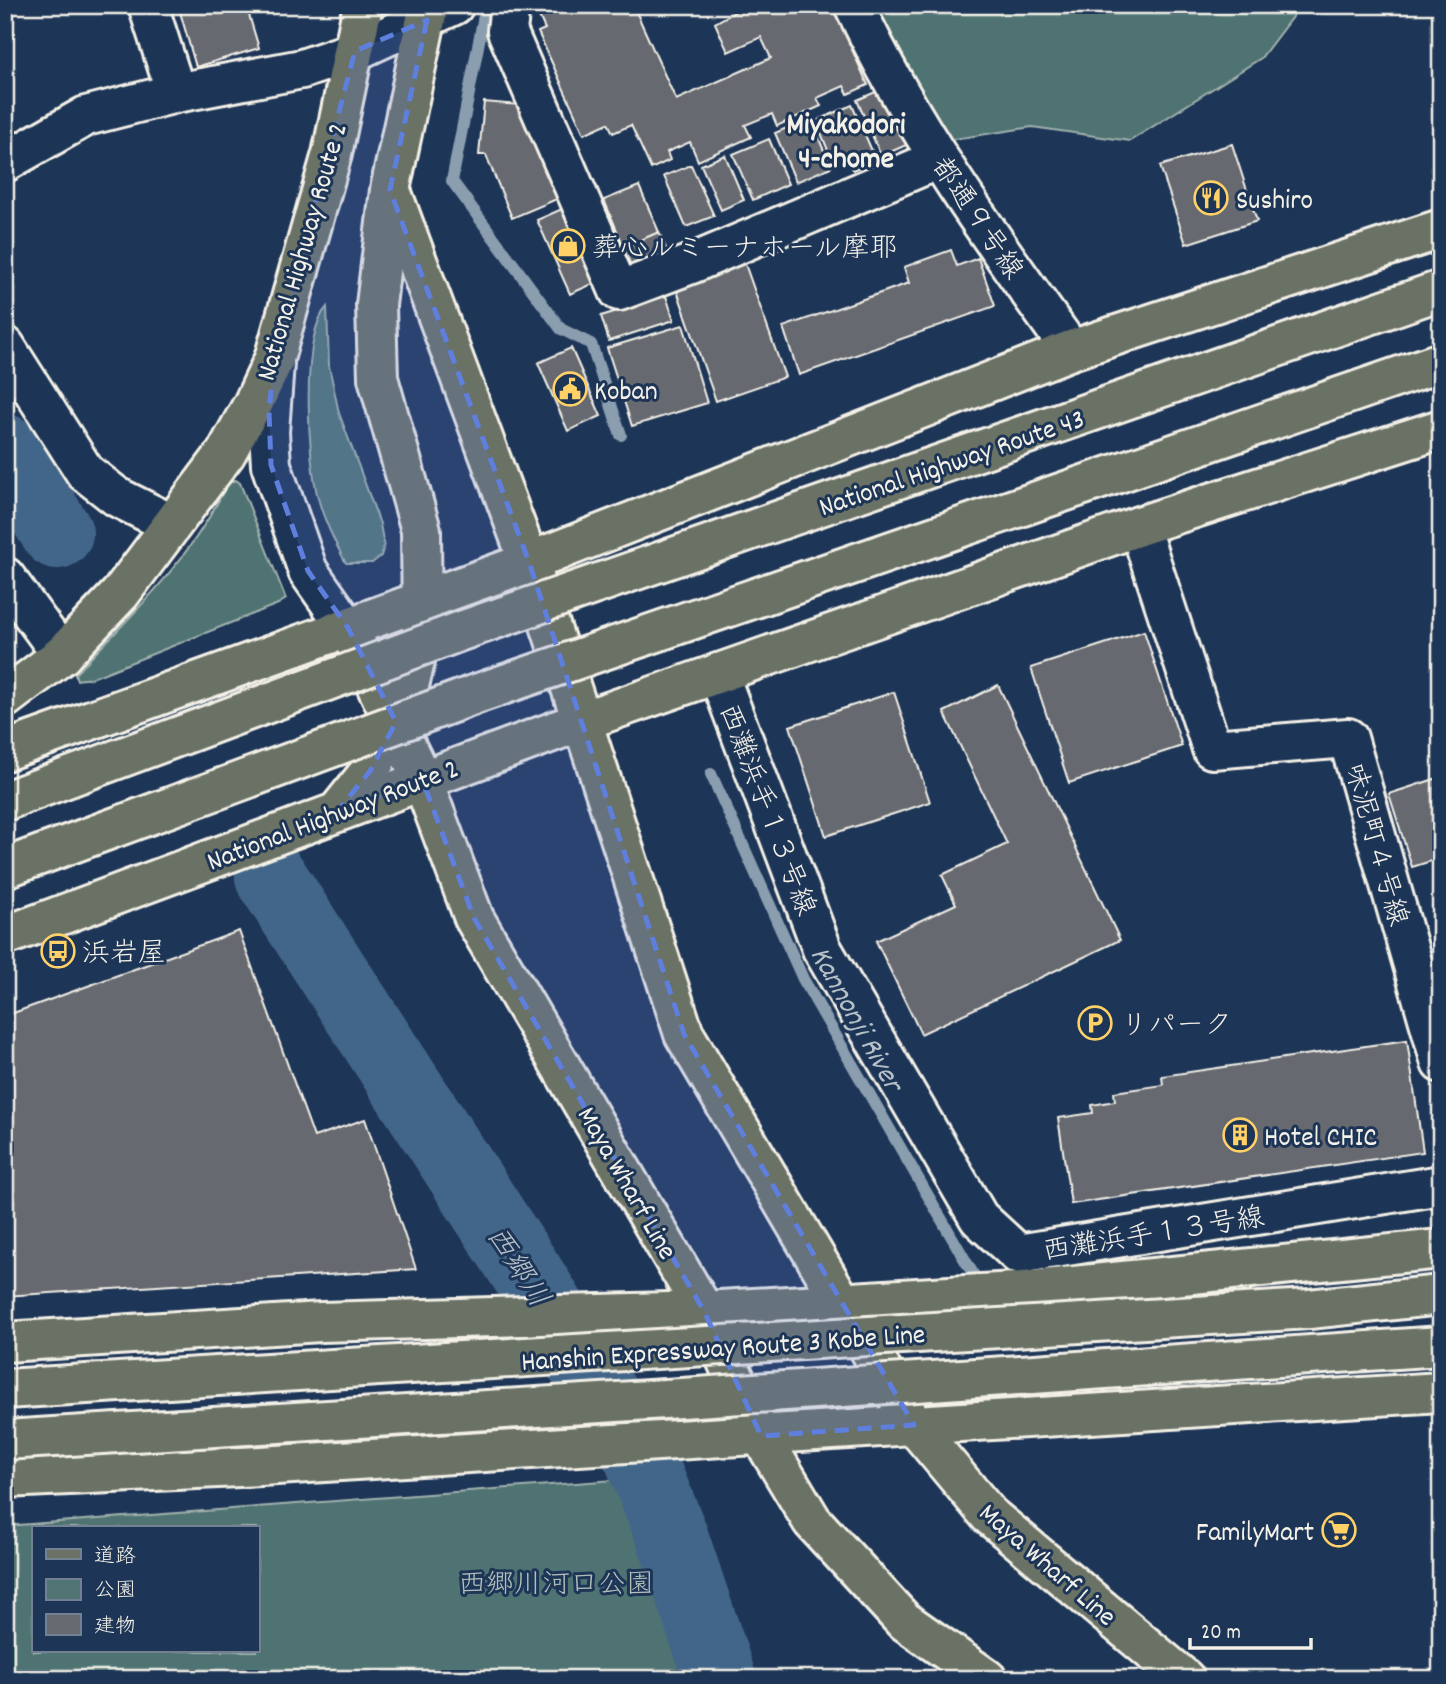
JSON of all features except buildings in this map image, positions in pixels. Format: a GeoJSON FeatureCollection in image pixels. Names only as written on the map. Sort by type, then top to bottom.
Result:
{"type":"FeatureCollection","features":[{"type":"Feature","properties":{"kind":"main road","name":"National Highway Route 2"},"geometry":{"type":"LineString","coordinates":[[5,698],[62,655],[120,594],[226,453],[274,359],[332,154],[363,5]]}},
{"type":"Feature","properties":{"kind":"main road"},"geometry":{"type":"LineString","coordinates":[[336,813],[370,771],[404,706],[422,633],[421,530],[379,378],[376,305],[390,190],[442,8]]}},
{"type":"Feature","properties":{"kind":"main road"},"geometry":{"type":"LineString","coordinates":[[390,190],[529,562],[582,721]]}},
{"type":"Feature","properties":{"kind":"main road"},"geometry":{"type":"LineString","coordinates":[[5,751],[529,562],[1071,350],[1441,229]]}},
{"type":"Feature","properties":{"kind":"main road","name":"National Highway Route 43"},"geometry":{"type":"LineString","coordinates":[[5,801],[461,631],[1441,290]]}},
{"type":"Feature","properties":{"kind":"main road"},"geometry":{"type":"LineString","coordinates":[[5,868],[479,693],[1441,362]]}},
{"type":"Feature","properties":{"kind":"main road","name":"National Highway Route 2"},"geometry":{"type":"LineString","coordinates":[[5,936],[582,721],[1139,526],[1441,429]]}},
{"type":"Feature","properties":{"kind":"main road","name":"Maya Wharf Line"},"geometry":{"type":"LineString","coordinates":[[348,628],[422,779],[474,918],[704,1311],[761,1436],[812,1521],[903,1620],[987,1679]]}},
{"type":"Feature","properties":{"kind":"main road","name":"Maya Wharf Line"},"geometry":{"type":"LineString","coordinates":[[582,721],[684,1034],[914,1425],[989,1515],[1185,1679]]}},
{"type":"Feature","properties":{"kind":"main road"},"geometry":{"type":"LineString","coordinates":[[5,1342],[321,1322],[704,1311],[1014,1293],[1441,1249]]}},
{"type":"Feature","properties":{"kind":"main road","name":"Hanshin Expressway Route 3 Kobe Line"},"geometry":{"type":"LineString","coordinates":[[5,1389],[1255,1312],[1441,1295]]}},
{"type":"Feature","properties":{"kind":"main road","name":"Hanshin Expressway Route 3 Kobe Line"},"geometry":{"type":"LineString","coordinates":[[5,1440],[697,1397],[1441,1346]]}},
{"type":"Feature","properties":{"kind":"main road"},"geometry":{"type":"LineString","coordinates":[[5,1478],[682,1441],[1441,1392]]}},
{"type":"Feature","properties":{"kind":"street"},"geometry":{"type":"LineString","coordinates":[[148,5],[176,93]]}},
{"type":"Feature","properties":{"kind":"street"},"geometry":{"type":"LineString","coordinates":[[510,5],[507,32],[619,291],[691,264],[939,159]]}},
{"type":"Feature","properties":{"kind":"street","name":"都通９号線"},"geometry":{"type":"LineString","coordinates":[[854,5],[871,42],[967,206],[1071,350]]}},
{"type":"Feature","properties":{"kind":"street"},"geometry":{"type":"LineString","coordinates":[[5,162],[86,116],[176,93],[302,69],[355,51],[442,8]]}},
{"type":"Feature","properties":{"kind":"street"},"geometry":{"type":"LineString","coordinates":[[5,346],[85,472],[117,497],[171,524]]}},
{"type":"Feature","properties":{"kind":"street"},"geometry":{"type":"LineString","coordinates":[[274,359],[269,432],[271,465],[308,571],[348,628]]}},
{"type":"Feature","properties":{"kind":"street","name":"味泥町４号線"},"geometry":{"type":"LineString","coordinates":[[1139,526],[1212,749],[1348,738],[1441,1063]]}},
{"type":"Feature","properties":{"kind":"street"},"geometry":{"type":"LineString","coordinates":[[5,577],[62,655]]}},
{"type":"Feature","properties":{"kind":"street","name":"西灘浜手１３号線"},"geometry":{"type":"LineString","coordinates":[[718,673],[822,949],[979,1218],[1018,1254],[1441,1185]]}},
{"type":"Feature","properties":{"kind":"highlighted area"},"geometry":{"type":"Polygon","coordinates":[[[427,20],[390,190],[529,562],[684,1034],[914,1425],[761,1436],[704,1311],[474,918],[422,779],[336,813],[370,771],[396,722],[348,628],[308,571],[271,465],[269,412],[274,359],[355,51],[427,20]]]}},
{"type":"Feature","properties":{"kind":"green space"},"geometry":{"type":"Polygon","coordinates":[[[876,5],[1301,5],[1261,58],[1130,141],[1032,127],[948,140],[876,5]]]}},
{"type":"Feature","properties":{"kind":"green space"},"geometry":{"type":"Polygon","coordinates":[[[327,307],[329,366],[339,413],[380,524],[384,546],[381,556],[372,563],[346,563],[323,515],[314,480],[309,429],[310,370],[318,322],[327,307]]]}},
{"type":"Feature","properties":{"kind":"green space"},"geometry":{"type":"Polygon","coordinates":[[[236,480],[240,483],[286,599],[92,678],[77,680],[75,674],[139,608],[179,561],[213,511],[227,484],[236,480]]]}},
{"type":"Feature","properties":{"kind":"green space","name":"西郷川河口公園"},"geometry":{"type":"Polygon","coordinates":[[[628,1479],[687,1679],[5,1679],[5,1526],[628,1479]]]}},
{"type":"Feature","properties":{"kind":"waterway","name":"Kannonji River"},"geometry":{"type":"LineString","coordinates":[[486,5],[452,181],[561,329],[591,344],[621,435]]}},
{"type":"Feature","properties":{"kind":"waterway"},"geometry":{"type":"LineString","coordinates":[[5,450],[57,533]]}},
{"type":"Feature","properties":{"kind":"waterway","name":"Kannonji River"},"geometry":{"type":"LineString","coordinates":[[711,774],[803,979],[976,1279]]}},
{"type":"Feature","properties":{"kind":"waterway","name":"西郷川"},"geometry":{"type":"LineString","coordinates":[[271,877],[536,1287],[639,1455],[672,1536],[720,1679]]}},
{"type":"Feature","properties":{"kind":"place","name":"Sushiro"},"geometry":{"type":"Point","coordinates":[1211,198]}},
{"type":"Feature","properties":{"kind":"place","name":"葬心ルミーナホール摩耶"},"geometry":{"type":"Point","coordinates":[568,246]}},
{"type":"Feature","properties":{"kind":"place","name":"Koban"},"geometry":{"type":"Point","coordinates":[570,389]}},
{"type":"Feature","properties":{"kind":"place","name":"浜岩屋"},"geometry":{"type":"Point","coordinates":[58,951]}},
{"type":"Feature","properties":{"kind":"place","name":"リパーク"},"geometry":{"type":"Point","coordinates":[1095,1023]}},
{"type":"Feature","properties":{"kind":"place","name":"Hotel CHIC"},"geometry":{"type":"Point","coordinates":[1240,1135]}},
{"type":"Feature","properties":{"kind":"place","name":"FamilyMart"},"geometry":{"type":"Point","coordinates":[1339,1530]}},
{"type":"Feature","properties":{"kind":"district","name":"Miyakodori 4-chome"},"geometry":{"type":"Point","coordinates":[846,140]}}]}
